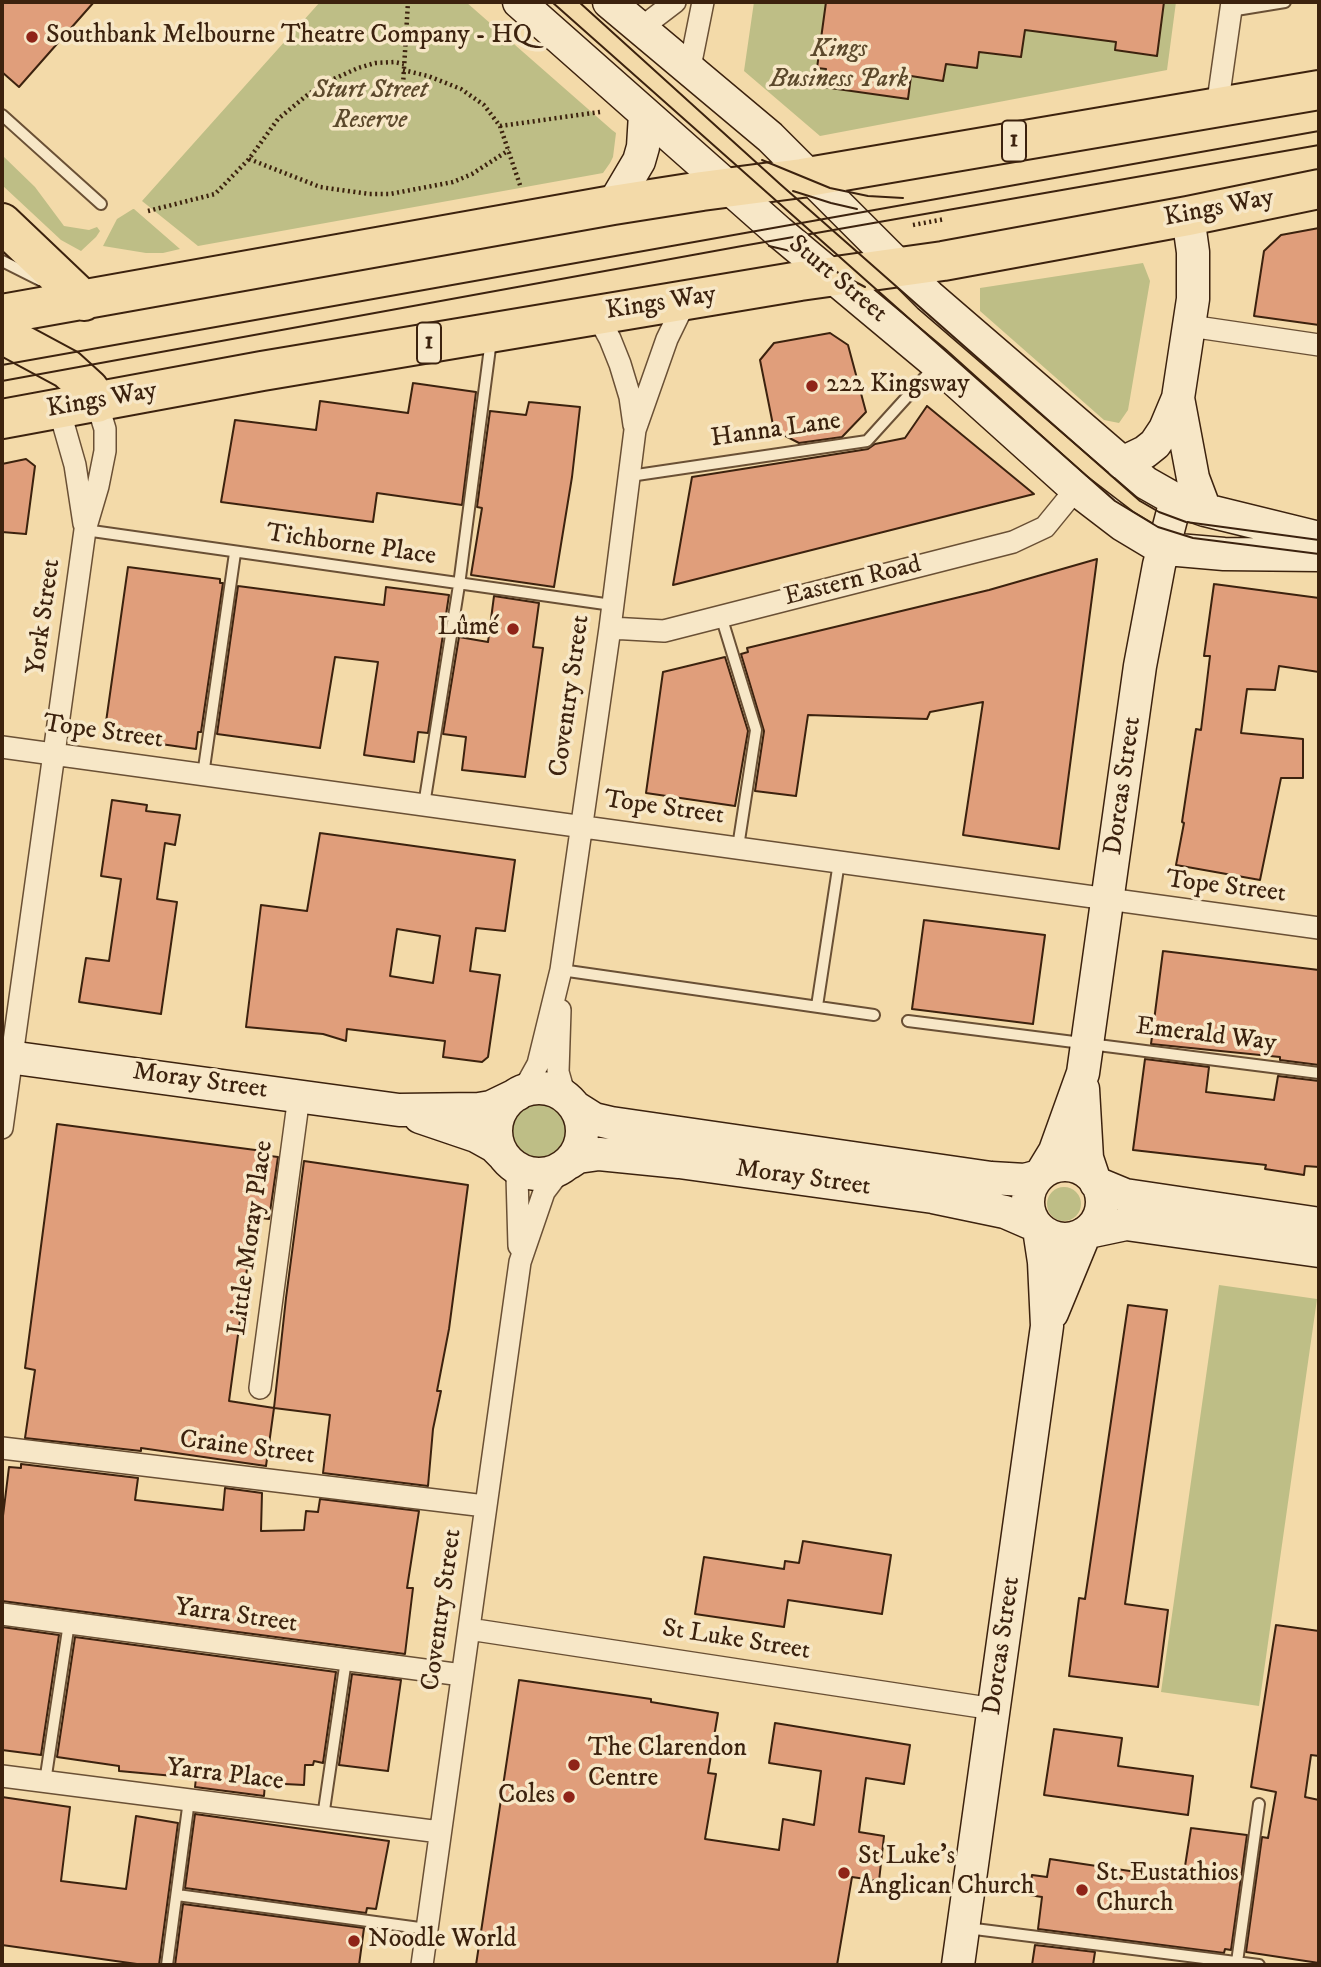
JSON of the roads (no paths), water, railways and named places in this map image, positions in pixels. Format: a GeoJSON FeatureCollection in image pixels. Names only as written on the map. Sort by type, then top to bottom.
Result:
{"type":"FeatureCollection","features":[{"type":"Feature","properties":{"kind":"highway","name":"1"},"geometry":{"type":"LineString","coordinates":[[2,314],[613,205],[811,176],[1319,90]]}},
{"type":"Feature","properties":{"kind":"highway","name":"Kings Way"},"geometry":{"type":"LineString","coordinates":[[2,419],[261,371],[831,276],[899,268],[1188,216],[1319,189]]}},
{"type":"Feature","properties":{"kind":"highway"},"geometry":{"type":"LineString","coordinates":[[2,223],[84,301]]}},
{"type":"Feature","properties":{"kind":"highway"},"geometry":{"type":"LineString","coordinates":[[2,334],[67,369],[89,389],[97,403]]}},
{"type":"Feature","properties":{"kind":"street","name":"Sturt Street"},"geometry":{"type":"LineString","coordinates":[[519,2],[831,276],[936,363],[1076,489],[1123,525],[1164,547]]}},
{"type":"Feature","properties":{"kind":"street","name":"Sturt Street"},"geometry":{"type":"LineString","coordinates":[[609,2],[770,136],[899,268],[1006,365],[1146,483],[1176,500]]}},
{"type":"Feature","properties":{"kind":"street"},"geometry":{"type":"LineString","coordinates":[[641,28],[675,2]]}},
{"type":"Feature","properties":{"kind":"street"},"geometry":{"type":"LineString","coordinates":[[690,67],[703,2]]}},
{"type":"Feature","properties":{"kind":"street"},"geometry":{"type":"LineString","coordinates":[[1217,108],[1231,6]]}},
{"type":"Feature","properties":{"kind":"street"},"geometry":{"type":"LineString","coordinates":[[613,205],[639,161],[643,147],[645,114]]}},
{"type":"Feature","properties":{"kind":"street"},"geometry":{"type":"LineString","coordinates":[[1122,463],[1155,444],[1178,398],[1190,327],[1194,276],[1188,216]]}},
{"type":"Feature","properties":{"kind":"street","name":"Coventry Street"},"geometry":{"type":"LineString","coordinates":[[521,1093],[534,1074],[540,1058],[561,970],[610,628],[635,430],[667,340],[686,300]]}},
{"type":"Feature","properties":{"kind":"street","name":"Coventry Street"},"geometry":{"type":"LineString","coordinates":[[597,315],[620,364],[630,397],[635,430]]}},
{"type":"Feature","properties":{"kind":"street"},"geometry":{"type":"LineString","coordinates":[[1190,327],[1319,345]]}},
{"type":"Feature","properties":{"kind":"street"},"geometry":{"type":"LineString","coordinates":[[1178,398],[1193,478],[1205,510]]}},
{"type":"Feature","properties":{"kind":"street","name":"York Street"},"geometry":{"type":"LineString","coordinates":[[2,1128],[7,1057],[55,755],[85,530],[98,486],[104,451],[105,429],[97,403]]}},
{"type":"Feature","properties":{"kind":"street","name":"York Street"},"geometry":{"type":"LineString","coordinates":[[59,409],[75,465],[85,530]]}},
{"type":"Feature","properties":{"kind":"street","name":"Eastern Road"},"geometry":{"type":"LineString","coordinates":[[610,628],[664,631],[1013,542],[1045,527],[1076,489]]}},
{"type":"Feature","properties":{"kind":"street"},"geometry":{"type":"LineString","coordinates":[[1176,500],[1205,510],[1319,538]]}},
{"type":"Feature","properties":{"kind":"street","name":"Dorcas Street"},"geometry":{"type":"LineString","coordinates":[[1095,1181],[1086,1154],[1085,1059],[1140,666],[1176,500]]}},
{"type":"Feature","properties":{"kind":"street"},"geometry":{"type":"LineString","coordinates":[[1164,547],[1224,554],[1319,555]]}},
{"type":"Feature","properties":{"kind":"street","name":"Tope Street"},"geometry":{"type":"LineString","coordinates":[[2,747],[738,847],[1107,901],[1319,928]]}},
{"type":"Feature","properties":{"kind":"street","name":"Coventry Street"},"geometry":{"type":"LineString","coordinates":[[561,970],[558,1066],[562,1086],[573,1105]]}},
{"type":"Feature","properties":{"kind":"street","name":"Moray Street"},"geometry":{"type":"LineString","coordinates":[[7,1057],[399,1110],[485,1108],[521,1093]]}},
{"type":"Feature","properties":{"kind":"street","name":"Dorcas Street"},"geometry":{"type":"LineString","coordinates":[[1040,1175],[1055,1151],[1085,1059]]}},
{"type":"Feature","properties":{"kind":"street"},"geometry":{"type":"LineString","coordinates":[[545,1088],[560,1093],[573,1105],[582,1123],[582,1140],[566,1165],[550,1173],[536,1174],[521,1170],[507,1159],[497,1141],[496,1126],[501,1111],[521,1093],[545,1088]]}},
{"type":"Feature","properties":{"kind":"street","name":"Little Moray Place"},"geometry":{"type":"LineString","coordinates":[[260,1388],[299,1096]]}},
{"type":"Feature","properties":{"kind":"street","name":"Moray Street"},"geometry":{"type":"LineString","coordinates":[[573,1105],[594,1119],[611,1123],[979,1177],[1026,1180],[1040,1175]]}},
{"type":"Feature","properties":{"kind":"street","name":"Moray Street"},"geometry":{"type":"LineString","coordinates":[[399,1110],[476,1136],[494,1146],[507,1159]]}},
{"type":"Feature","properties":{"kind":"street","name":"Moray Street"},"geometry":{"type":"LineString","coordinates":[[566,1165],[578,1157],[599,1154],[692,1164],[933,1197],[1006,1212],[1037,1227]]}},
{"type":"Feature","properties":{"kind":"street","name":"Coventry Street"},"geometry":{"type":"LineString","coordinates":[[422,1965],[520,1262],[517,1181],[507,1159]]}},
{"type":"Feature","properties":{"kind":"street","name":"Coventry Street"},"geometry":{"type":"LineString","coordinates":[[520,1262],[544,1192],[566,1165]]}},
{"type":"Feature","properties":{"kind":"street"},"geometry":{"type":"LineString","coordinates":[[1086,1233],[1101,1213],[1102,1197],[1095,1181],[1088,1173],[1073,1166],[1056,1166],[1040,1175],[1030,1189],[1028,1204],[1037,1227],[1045,1234],[1061,1239],[1126,1224],[1319,1251]]}},
{"type":"Feature","properties":{"kind":"street"},"geometry":{"type":"LineString","coordinates":[[1095,1181],[1125,1195],[1319,1224]]}},
{"type":"Feature","properties":{"kind":"street","name":"Dorcas Street"},"geometry":{"type":"LineString","coordinates":[[958,1965],[1047,1326],[1043,1244],[1037,1227]]}},
{"type":"Feature","properties":{"kind":"street","name":"Dorcas Street"},"geometry":{"type":"LineString","coordinates":[[1047,1326],[1086,1233]]}},
{"type":"Feature","properties":{"kind":"street","name":"Craine Street"},"geometry":{"type":"LineString","coordinates":[[2,1448],[485,1506]]}},
{"type":"Feature","properties":{"kind":"street","name":"Yarra Street"},"geometry":{"type":"LineString","coordinates":[[2,1615],[462,1675]]}},
{"type":"Feature","properties":{"kind":"street","name":"St Luke Street"},"geometry":{"type":"LineString","coordinates":[[469,1629],[994,1709]]}},
{"type":"Feature","properties":{"kind":"street","name":"Yarra Place"},"geometry":{"type":"LineString","coordinates":[[2,1776],[440,1832]]}},
{"type":"Feature","properties":{"kind":"lane"},"geometry":{"type":"LineString","coordinates":[[1231,6],[1285,2]]}},
{"type":"Feature","properties":{"kind":"lane"},"geometry":{"type":"LineString","coordinates":[[2,116],[101,205]]}},
{"type":"Feature","properties":{"kind":"lane"},"geometry":{"type":"LineString","coordinates":[[2,261],[84,301]]}},
{"type":"Feature","properties":{"kind":"lane"},"geometry":{"type":"LineString","coordinates":[[424,805],[458,585],[492,333]]}},
{"type":"Feature","properties":{"kind":"lane","name":"Hanna Lane"},"geometry":{"type":"LineString","coordinates":[[630,476],[867,441],[936,363]]}},
{"type":"Feature","properties":{"kind":"lane","name":"Tichborne Place"},"geometry":{"type":"LineString","coordinates":[[85,530],[612,605]]}},
{"type":"Feature","properties":{"kind":"lane"},"geometry":{"type":"LineString","coordinates":[[203,775],[235,553]]}},
{"type":"Feature","properties":{"kind":"lane"},"geometry":{"type":"LineString","coordinates":[[721,616],[756,730],[738,847]]}},
{"type":"Feature","properties":{"kind":"lane"},"geometry":{"type":"LineString","coordinates":[[817,1006],[839,862]]}},
{"type":"Feature","properties":{"kind":"lane"},"geometry":{"type":"LineString","coordinates":[[561,970],[874,1015]]}},
{"type":"Feature","properties":{"kind":"lane","name":"Emerald Way"},"geometry":{"type":"LineString","coordinates":[[908,1021],[1085,1059],[1319,1073]]}},
{"type":"Feature","properties":{"kind":"lane"},"geometry":{"type":"LineString","coordinates":[[45,1782],[69,1623]]}},
{"type":"Feature","properties":{"kind":"lane"},"geometry":{"type":"LineString","coordinates":[[323,1817],[346,1660]]}},
{"type":"Feature","properties":{"kind":"lane"},"geometry":{"type":"LineString","coordinates":[[167,1965],[189,1800]]}},
{"type":"Feature","properties":{"kind":"lane"},"geometry":{"type":"LineString","coordinates":[[1237,1962],[1258,1804]]}},
{"type":"Feature","properties":{"kind":"lane"},"geometry":{"type":"LineString","coordinates":[[177,1895],[427,1929]]}},
{"type":"Feature","properties":{"kind":"lane"},"geometry":{"type":"LineString","coordinates":[[964,1927],[1259,1965]]}},
{"type":"Feature","properties":{"kind":"tram line"},"geometry":{"type":"LineString","coordinates":[[552,2],[1115,501],[1158,527],[1193,538],[1319,554]]}},
{"type":"Feature","properties":{"kind":"tram line"},"geometry":{"type":"LineString","coordinates":[[579,2],[780,184],[1140,501],[1159,512],[1186,522],[1319,540]]}},
{"type":"Feature","properties":{"kind":"tram line"},"geometry":{"type":"LineString","coordinates":[[2,365],[1319,131]]}},
{"type":"Feature","properties":{"kind":"tram line"},"geometry":{"type":"LineString","coordinates":[[2,381],[742,246],[1319,145]]}},
{"type":"Feature","properties":{"kind":"tram line"},"geometry":{"type":"LineString","coordinates":[[762,160],[830,188],[868,196],[903,198]]}},
{"type":"Feature","properties":{"kind":"tram line"},"geometry":{"type":"LineString","coordinates":[[793,191],[857,209]]}},
{"type":"Feature","properties":{"kind":"tram line"},"geometry":{"type":"LineString","coordinates":[[769,246],[803,254],[865,287]]}},
{"type":"Feature","properties":{"kind":"place","name":"Southbank Melbourne Theatre Company - HQ"},"geometry":{"type":"Point","coordinates":[32,37]}},
{"type":"Feature","properties":{"kind":"place","name":"222 Kingsway"},"geometry":{"type":"Point","coordinates":[812,386]}},
{"type":"Feature","properties":{"kind":"place","name":"Lûmé"},"geometry":{"type":"Point","coordinates":[513,629]}},
{"type":"Feature","properties":{"kind":"place","name":"The Clarendon Centre"},"geometry":{"type":"Point","coordinates":[574,1765]}},
{"type":"Feature","properties":{"kind":"place","name":"Coles"},"geometry":{"type":"Point","coordinates":[569,1797]}},
{"type":"Feature","properties":{"kind":"place","name":"St Luke's Anglican Church"},"geometry":{"type":"Point","coordinates":[844,1873]}},
{"type":"Feature","properties":{"kind":"place","name":"St. Eustathios Church"},"geometry":{"type":"Point","coordinates":[1082,1890]}},
{"type":"Feature","properties":{"kind":"place","name":"Noodle World"},"geometry":{"type":"Point","coordinates":[354,1941]}},
{"type":"Feature","properties":{"kind":"park label","name":"Kings Business Park"},"geometry":{"type":"Point","coordinates":[839,66]}},
{"type":"Feature","properties":{"kind":"park label","name":"Sturt Street Reserve"},"geometry":{"type":"Point","coordinates":[370,107]}}]}
